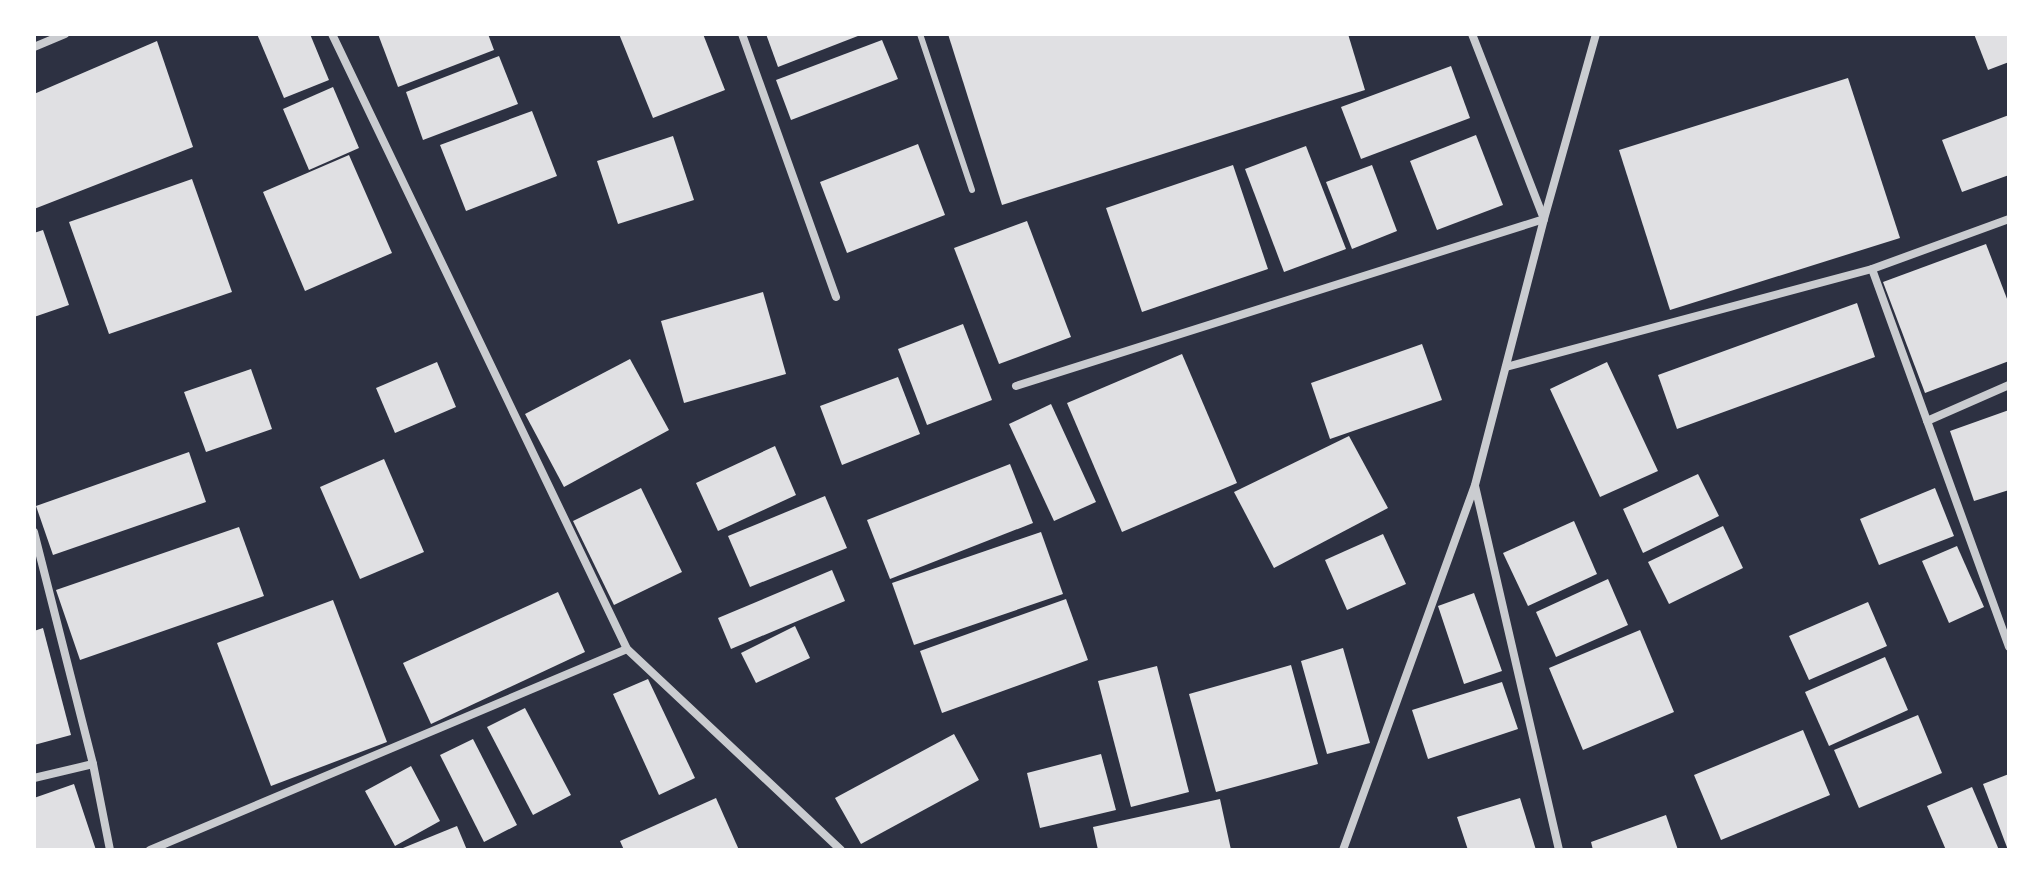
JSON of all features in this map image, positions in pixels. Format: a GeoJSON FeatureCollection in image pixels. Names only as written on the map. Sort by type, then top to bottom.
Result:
{"type":"FeatureCollection","features":[{"type":"Feature","properties":{"kind":"street"},"geometry":{"type":"LineString","coordinates":[[34,47],[65,34]]}},
{"type":"Feature","properties":{"kind":"street"},"geometry":{"type":"LineString","coordinates":[[332,34],[627,649],[841,850]]}},
{"type":"Feature","properties":{"kind":"street"},"geometry":{"type":"LineString","coordinates":[[742,34],[836,297]]}},
{"type":"Feature","properties":{"kind":"street"},"geometry":{"type":"LineString","coordinates":[[1472,34],[1544,219]]}},
{"type":"Feature","properties":{"kind":"street"},"geometry":{"type":"LineString","coordinates":[[1343,850],[1475,485],[1596,34]]}},
{"type":"Feature","properties":{"kind":"street"},"geometry":{"type":"LineString","coordinates":[[1016,386],[1544,219]]}},
{"type":"Feature","properties":{"kind":"street"},"geometry":{"type":"LineString","coordinates":[[1506,367],[1872,269],[2009,219]]}},
{"type":"Feature","properties":{"kind":"street"},"geometry":{"type":"LineString","coordinates":[[1872,269],[2009,647]]}},
{"type":"Feature","properties":{"kind":"street"},"geometry":{"type":"LineString","coordinates":[[1927,421],[2009,385]]}},
{"type":"Feature","properties":{"kind":"street"},"geometry":{"type":"LineString","coordinates":[[1475,485],[1559,850]]}},
{"type":"Feature","properties":{"kind":"street"},"geometry":{"type":"LineString","coordinates":[[34,532],[93,764],[110,850]]}},
{"type":"Feature","properties":{"kind":"street"},"geometry":{"type":"LineString","coordinates":[[150,850],[627,649]]}},
{"type":"Feature","properties":{"kind":"street"},"geometry":{"type":"LineString","coordinates":[[34,778],[93,764]]}},
{"type":"Feature","properties":{"kind":"lane"},"geometry":{"type":"LineString","coordinates":[[920,34],[972,190]]}},
{"type":"Feature","properties":{"kind":"building"},"geometry":{"type":"Polygon","coordinates":[[[257,34],[310,34],[329,80],[284,98],[257,34]]]}},
{"type":"Feature","properties":{"kind":"building"},"geometry":{"type":"Polygon","coordinates":[[[378,34],[488,34],[494,50],[398,87],[378,34]]]}},
{"type":"Feature","properties":{"kind":"building"},"geometry":{"type":"Polygon","coordinates":[[[619,34],[703,34],[725,90],[653,118],[619,34]]]}},
{"type":"Feature","properties":{"kind":"building"},"geometry":{"type":"Polygon","coordinates":[[[766,34],[863,34],[778,67],[766,34]]]}},
{"type":"Feature","properties":{"kind":"building"},"geometry":{"type":"Polygon","coordinates":[[[948,34],[1348,34],[1365,90],[1002,205],[948,34]]]}},
{"type":"Feature","properties":{"kind":"building"},"geometry":{"type":"Polygon","coordinates":[[[1974,34],[2009,34],[2009,62],[1988,70],[1974,34]]]}},
{"type":"Feature","properties":{"kind":"building"},"geometry":{"type":"Polygon","coordinates":[[[882,40],[898,79],[791,120],[776,80],[882,40]]]}},
{"type":"Feature","properties":{"kind":"building"},"geometry":{"type":"Polygon","coordinates":[[[157,41],[193,147],[34,209],[34,94],[157,41]]]}},
{"type":"Feature","properties":{"kind":"building"},"geometry":{"type":"Polygon","coordinates":[[[499,56],[518,104],[423,140],[406,92],[499,56]]]}},
{"type":"Feature","properties":{"kind":"building"},"geometry":{"type":"Polygon","coordinates":[[[1451,66],[1470,118],[1361,159],[1341,107],[1451,66]]]}},
{"type":"Feature","properties":{"kind":"building"},"geometry":{"type":"Polygon","coordinates":[[[1848,78],[1900,238],[1670,310],[1619,150],[1848,78]]]}},
{"type":"Feature","properties":{"kind":"building"},"geometry":{"type":"Polygon","coordinates":[[[333,87],[359,148],[309,170],[283,109],[333,87]]]}},
{"type":"Feature","properties":{"kind":"building"},"geometry":{"type":"Polygon","coordinates":[[[532,111],[557,176],[466,211],[440,145],[532,111]]]}},
{"type":"Feature","properties":{"kind":"building"},"geometry":{"type":"Polygon","coordinates":[[[2009,115],[2009,175],[1962,192],[1942,140],[2009,115]]]}},
{"type":"Feature","properties":{"kind":"building"},"geometry":{"type":"Polygon","coordinates":[[[1476,135],[1503,205],[1437,230],[1410,161],[1476,135]]]}},
{"type":"Feature","properties":{"kind":"building"},"geometry":{"type":"Polygon","coordinates":[[[673,136],[694,200],[618,224],[597,161],[673,136]]]}},
{"type":"Feature","properties":{"kind":"building"},"geometry":{"type":"Polygon","coordinates":[[[918,144],[945,215],[847,253],[820,182],[918,144]]]}},
{"type":"Feature","properties":{"kind":"building"},"geometry":{"type":"Polygon","coordinates":[[[1306,146],[1346,249],[1284,272],[1245,169],[1306,146]]]}},
{"type":"Feature","properties":{"kind":"building"},"geometry":{"type":"Polygon","coordinates":[[[349,155],[392,253],[305,291],[263,192],[349,155]]]}},
{"type":"Feature","properties":{"kind":"building"},"geometry":{"type":"Polygon","coordinates":[[[1233,165],[1268,269],[1142,312],[1106,208],[1233,165]]]}},
{"type":"Feature","properties":{"kind":"building"},"geometry":{"type":"Polygon","coordinates":[[[1372,165],[1397,231],[1352,249],[1326,182],[1372,165]]]}},
{"type":"Feature","properties":{"kind":"building"},"geometry":{"type":"Polygon","coordinates":[[[192,179],[232,292],[109,334],[69,222],[192,179]]]}},
{"type":"Feature","properties":{"kind":"building"},"geometry":{"type":"Polygon","coordinates":[[[1027,221],[1071,337],[999,364],[954,248],[1027,221]]]}},
{"type":"Feature","properties":{"kind":"building"},"geometry":{"type":"Polygon","coordinates":[[[43,230],[69,305],[34,317],[34,233],[43,230]]]}},
{"type":"Feature","properties":{"kind":"building"},"geometry":{"type":"Polygon","coordinates":[[[1986,244],[2009,304],[2009,361],[1925,393],[1883,282],[1986,244]]]}},
{"type":"Feature","properties":{"kind":"building"},"geometry":{"type":"Polygon","coordinates":[[[763,292],[786,374],[684,403],[661,321],[763,292]]]}},
{"type":"Feature","properties":{"kind":"building"},"geometry":{"type":"Polygon","coordinates":[[[1857,303],[1875,357],[1677,429],[1658,375],[1857,303]]]}},
{"type":"Feature","properties":{"kind":"building"},"geometry":{"type":"Polygon","coordinates":[[[963,324],[992,400],[927,425],[898,349],[963,324]]]}},
{"type":"Feature","properties":{"kind":"building"},"geometry":{"type":"Polygon","coordinates":[[[1422,344],[1442,400],[1330,439],[1311,383],[1422,344]]]}},
{"type":"Feature","properties":{"kind":"building"},"geometry":{"type":"Polygon","coordinates":[[[1182,354],[1237,483],[1122,532],[1067,403],[1182,354]]]}},
{"type":"Feature","properties":{"kind":"building"},"geometry":{"type":"Polygon","coordinates":[[[630,359],[669,430],[564,487],[525,414],[630,359]]]}},
{"type":"Feature","properties":{"kind":"building"},"geometry":{"type":"Polygon","coordinates":[[[437,362],[456,407],[395,433],[376,388],[437,362]]]}},
{"type":"Feature","properties":{"kind":"building"},"geometry":{"type":"Polygon","coordinates":[[[1607,362],[1658,471],[1600,497],[1550,389],[1607,362]]]}},
{"type":"Feature","properties":{"kind":"building"},"geometry":{"type":"Polygon","coordinates":[[[251,369],[272,429],[206,452],[184,392],[251,369]]]}},
{"type":"Feature","properties":{"kind":"building"},"geometry":{"type":"Polygon","coordinates":[[[898,377],[920,434],[842,465],[820,406],[898,377]]]}},
{"type":"Feature","properties":{"kind":"building"},"geometry":{"type":"Polygon","coordinates":[[[1051,404],[1096,502],[1054,521],[1009,424],[1051,404]]]}},
{"type":"Feature","properties":{"kind":"building"},"geometry":{"type":"Polygon","coordinates":[[[2009,410],[2009,490],[1974,501],[1950,431],[2009,410]]]}},
{"type":"Feature","properties":{"kind":"building"},"geometry":{"type":"Polygon","coordinates":[[[1349,436],[1388,508],[1274,568],[1234,492],[1349,436]]]}},
{"type":"Feature","properties":{"kind":"building"},"geometry":{"type":"Polygon","coordinates":[[[775,446],[796,495],[718,531],[696,483],[775,446]]]}},
{"type":"Feature","properties":{"kind":"building"},"geometry":{"type":"Polygon","coordinates":[[[189,452],[206,502],[53,555],[36,506],[189,452]]]}},
{"type":"Feature","properties":{"kind":"building"},"geometry":{"type":"Polygon","coordinates":[[[384,459],[424,552],[360,579],[320,487],[384,459]]]}},
{"type":"Feature","properties":{"kind":"building"},"geometry":{"type":"Polygon","coordinates":[[[1010,464],[1033,523],[890,579],[867,520],[1010,464]]]}},
{"type":"Feature","properties":{"kind":"building"},"geometry":{"type":"Polygon","coordinates":[[[1698,474],[1719,516],[1643,553],[1623,509],[1698,474]]]}},
{"type":"Feature","properties":{"kind":"building"},"geometry":{"type":"Polygon","coordinates":[[[641,488],[682,572],[614,605],[573,521],[641,488]]]}},
{"type":"Feature","properties":{"kind":"building"},"geometry":{"type":"Polygon","coordinates":[[[1935,488],[1954,536],[1879,565],[1860,519],[1935,488]]]}},
{"type":"Feature","properties":{"kind":"building"},"geometry":{"type":"Polygon","coordinates":[[[825,496],[847,548],[750,587],[728,536],[825,496]]]}},
{"type":"Feature","properties":{"kind":"building"},"geometry":{"type":"Polygon","coordinates":[[[1574,521],[1597,574],[1528,606],[1503,553],[1574,521]]]}},
{"type":"Feature","properties":{"kind":"building"},"geometry":{"type":"Polygon","coordinates":[[[1723,526],[1743,568],[1669,604],[1648,562],[1723,526]]]}},
{"type":"Feature","properties":{"kind":"building"},"geometry":{"type":"Polygon","coordinates":[[[239,527],[264,596],[80,660],[56,590],[239,527]]]}},
{"type":"Feature","properties":{"kind":"building"},"geometry":{"type":"Polygon","coordinates":[[[1041,532],[1063,594],[914,645],[892,583],[1041,532]]]}},
{"type":"Feature","properties":{"kind":"building"},"geometry":{"type":"Polygon","coordinates":[[[1383,534],[1406,584],[1347,610],[1325,560],[1383,534]]]}},
{"type":"Feature","properties":{"kind":"building"},"geometry":{"type":"Polygon","coordinates":[[[1957,546],[1984,607],[1949,623],[1922,561],[1957,546]]]}},
{"type":"Feature","properties":{"kind":"building"},"geometry":{"type":"Polygon","coordinates":[[[832,570],[845,601],[731,649],[718,618],[832,570]]]}},
{"type":"Feature","properties":{"kind":"building"},"geometry":{"type":"Polygon","coordinates":[[[1608,579],[1628,625],[1556,657],[1536,612],[1608,579]]]}},
{"type":"Feature","properties":{"kind":"building"},"geometry":{"type":"Polygon","coordinates":[[[558,592],[585,652],[431,724],[403,663],[558,592]]]}},
{"type":"Feature","properties":{"kind":"building"},"geometry":{"type":"Polygon","coordinates":[[[1474,593],[1502,671],[1464,684],[1438,606],[1474,593]]]}},
{"type":"Feature","properties":{"kind":"building"},"geometry":{"type":"Polygon","coordinates":[[[1066,599],[1088,660],[942,713],[920,651],[1066,599]]]}},
{"type":"Feature","properties":{"kind":"building"},"geometry":{"type":"Polygon","coordinates":[[[333,600],[387,742],[271,786],[217,643],[333,600]]]}},
{"type":"Feature","properties":{"kind":"building"},"geometry":{"type":"Polygon","coordinates":[[[1868,602],[1887,646],[1809,680],[1789,636],[1868,602]]]}},
{"type":"Feature","properties":{"kind":"building"},"geometry":{"type":"Polygon","coordinates":[[[795,626],[810,658],[756,683],[741,653],[795,626]]]}},
{"type":"Feature","properties":{"kind":"building"},"geometry":{"type":"Polygon","coordinates":[[[43,628],[71,735],[34,745],[34,631],[43,628]]]}},
{"type":"Feature","properties":{"kind":"building"},"geometry":{"type":"Polygon","coordinates":[[[1640,630],[1674,712],[1583,750],[1549,668],[1640,630]]]}},
{"type":"Feature","properties":{"kind":"building"},"geometry":{"type":"Polygon","coordinates":[[[1343,648],[1370,743],[1327,754],[1301,661],[1343,648]]]}},
{"type":"Feature","properties":{"kind":"building"},"geometry":{"type":"Polygon","coordinates":[[[1885,657],[1908,710],[1829,746],[1805,692],[1885,657]]]}},
{"type":"Feature","properties":{"kind":"building"},"geometry":{"type":"Polygon","coordinates":[[[1291,665],[1318,764],[1216,792],[1189,694],[1291,665]]]}},
{"type":"Feature","properties":{"kind":"building"},"geometry":{"type":"Polygon","coordinates":[[[1157,666],[1189,792],[1131,807],[1098,681],[1157,666]]]}},
{"type":"Feature","properties":{"kind":"building"},"geometry":{"type":"Polygon","coordinates":[[[648,679],[695,778],[659,795],[613,694],[648,679]]]}},
{"type":"Feature","properties":{"kind":"building"},"geometry":{"type":"Polygon","coordinates":[[[1502,682],[1518,729],[1428,759],[1412,710],[1502,682]]]}},
{"type":"Feature","properties":{"kind":"building"},"geometry":{"type":"Polygon","coordinates":[[[525,708],[571,795],[533,815],[487,727],[525,708]]]}},
{"type":"Feature","properties":{"kind":"building"},"geometry":{"type":"Polygon","coordinates":[[[1918,715],[1942,773],[1859,808],[1834,750],[1918,715]]]}},
{"type":"Feature","properties":{"kind":"building"},"geometry":{"type":"Polygon","coordinates":[[[1803,730],[1830,795],[1721,840],[1694,775],[1803,730]]]}},
{"type":"Feature","properties":{"kind":"building"},"geometry":{"type":"Polygon","coordinates":[[[954,734],[979,780],[861,844],[835,798],[954,734]]]}},
{"type":"Feature","properties":{"kind":"building"},"geometry":{"type":"Polygon","coordinates":[[[473,739],[517,825],[484,842],[440,755],[473,739]]]}},
{"type":"Feature","properties":{"kind":"building"},"geometry":{"type":"Polygon","coordinates":[[[1101,754],[1116,810],[1040,828],[1027,773],[1101,754]]]}},
{"type":"Feature","properties":{"kind":"building"},"geometry":{"type":"Polygon","coordinates":[[[411,766],[440,821],[395,846],[365,791],[411,766]]]}},
{"type":"Feature","properties":{"kind":"building"},"geometry":{"type":"Polygon","coordinates":[[[2009,774],[2009,850],[2008,850],[1983,784],[2009,774]]]}},
{"type":"Feature","properties":{"kind":"building"},"geometry":{"type":"Polygon","coordinates":[[[74,784],[96,850],[34,850],[34,798],[74,784]]]}},
{"type":"Feature","properties":{"kind":"building"},"geometry":{"type":"Polygon","coordinates":[[[1972,787],[1999,850],[1946,850],[1927,806],[1972,787]]]}},
{"type":"Feature","properties":{"kind":"building"},"geometry":{"type":"Polygon","coordinates":[[[716,798],[739,850],[624,850],[620,841],[716,798]]]}},
{"type":"Feature","properties":{"kind":"building"},"geometry":{"type":"Polygon","coordinates":[[[1520,798],[1536,850],[1468,850],[1457,817],[1520,798]]]}},
{"type":"Feature","properties":{"kind":"building"},"geometry":{"type":"Polygon","coordinates":[[[1220,799],[1231,850],[1098,850],[1093,827],[1220,799]]]}},
{"type":"Feature","properties":{"kind":"building"},"geometry":{"type":"Polygon","coordinates":[[[1666,815],[1678,850],[1593,850],[1591,842],[1666,815]]]}},
{"type":"Feature","properties":{"kind":"building"},"geometry":{"type":"Polygon","coordinates":[[[457,826],[467,850],[398,850],[457,826]]]}}]}
